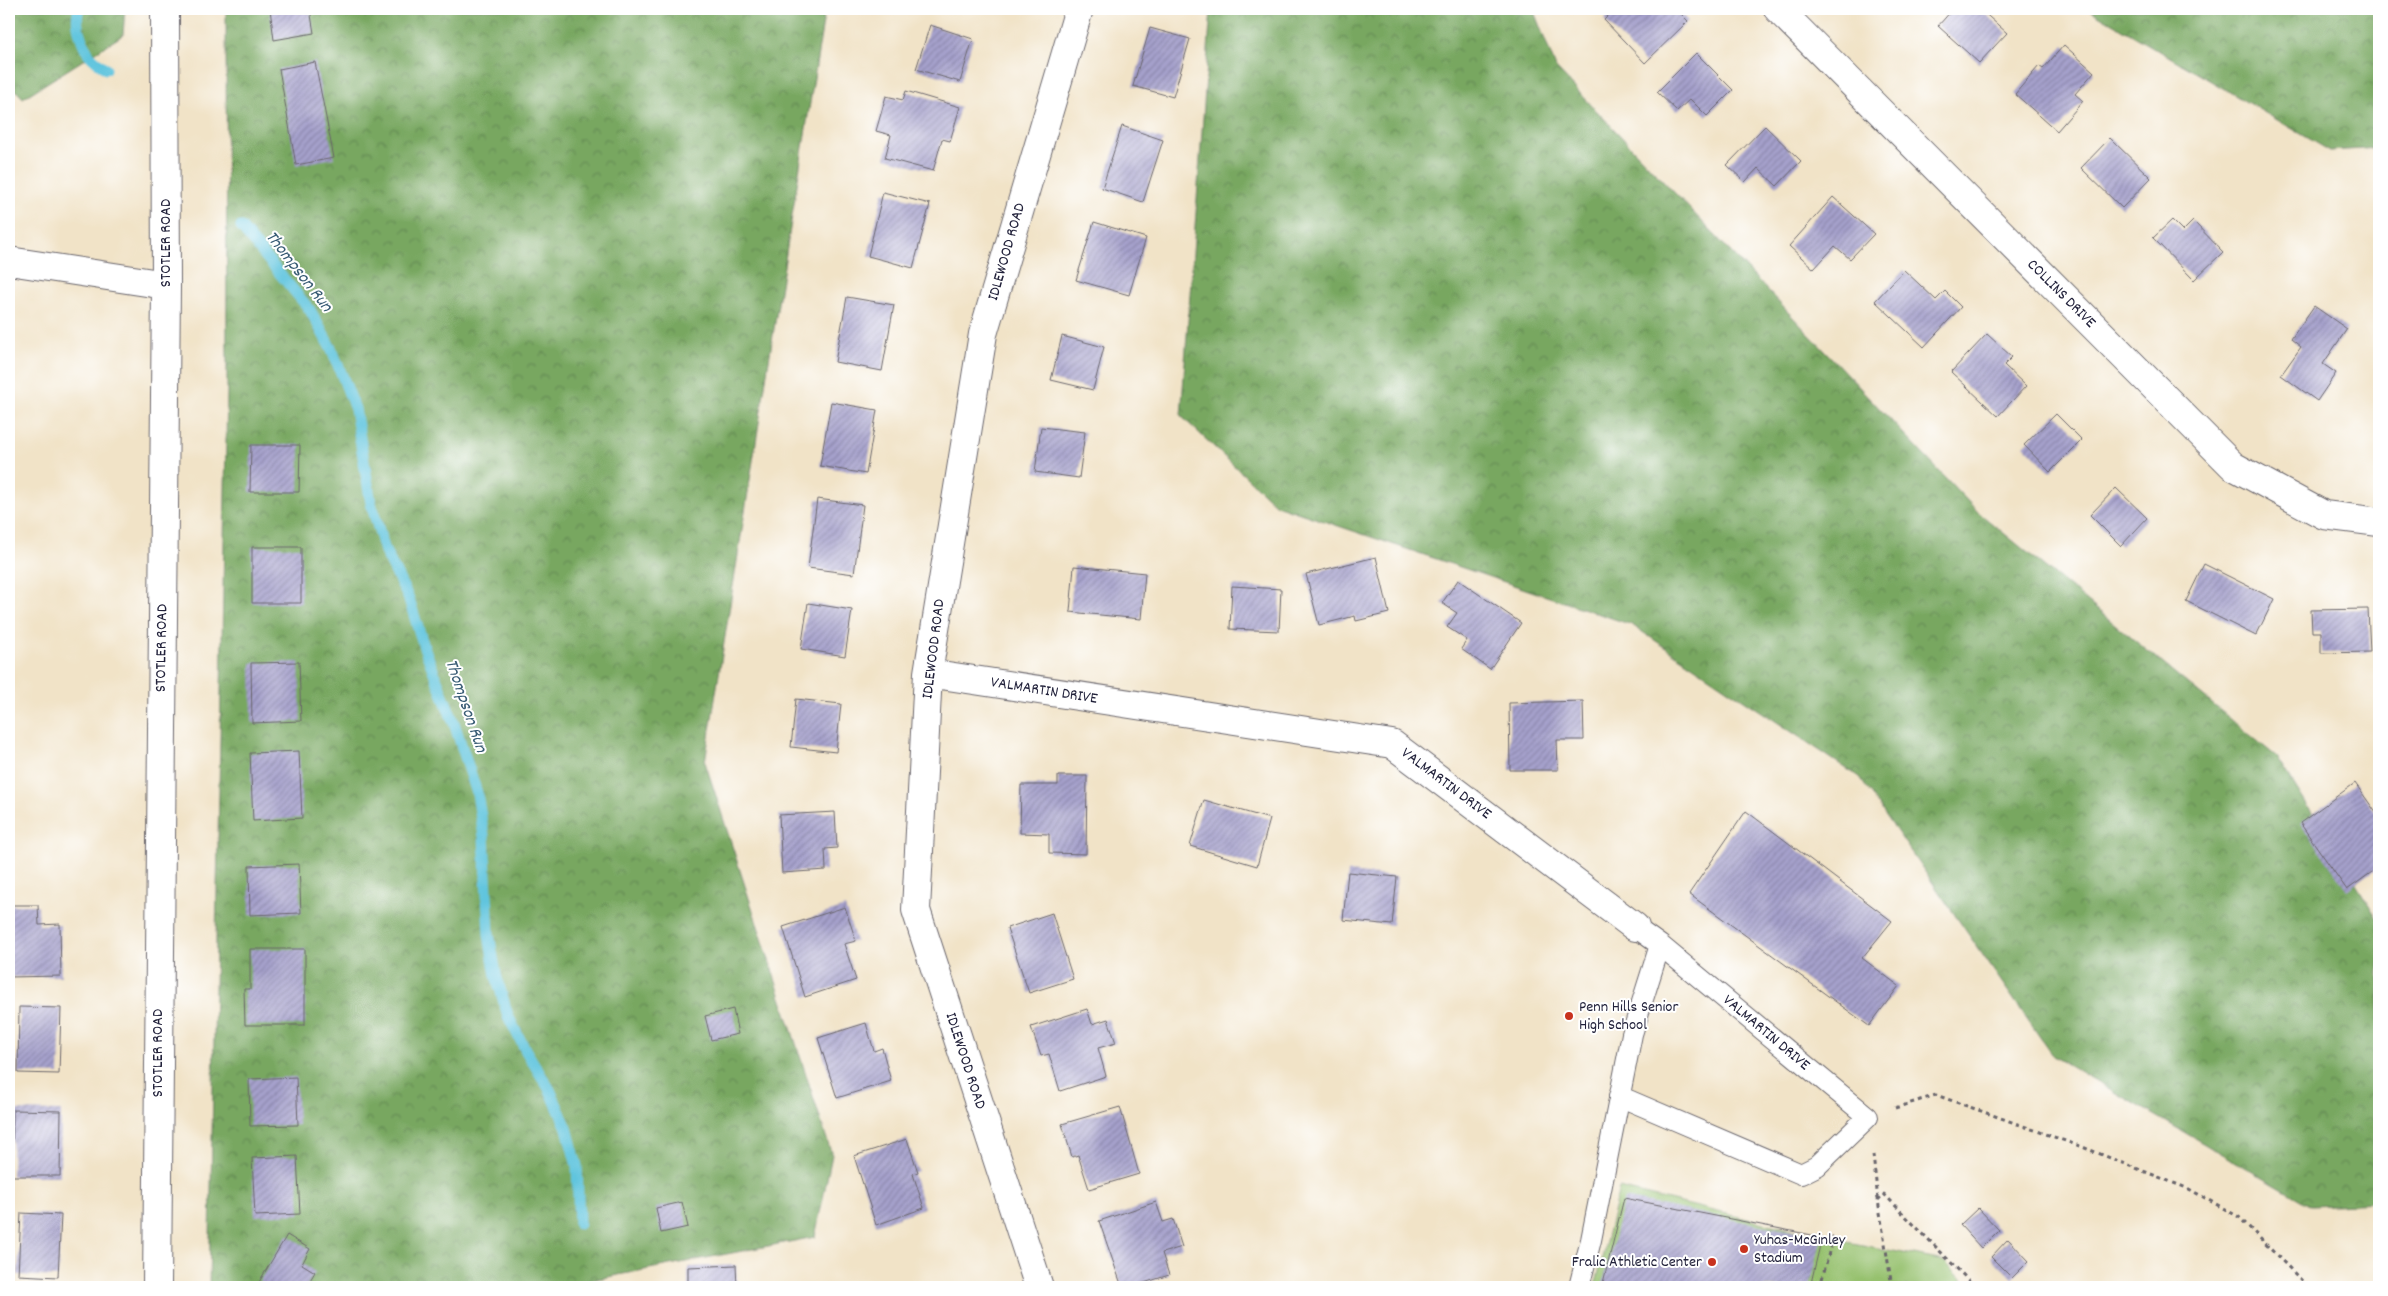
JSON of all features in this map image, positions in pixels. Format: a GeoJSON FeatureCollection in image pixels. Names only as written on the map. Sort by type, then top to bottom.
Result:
{"type":"FeatureCollection","features":[{"type":"Feature","properties":{"kind":"street","name":"STOTLER ROAD"},"geometry":{"type":"LineString","coordinates":[[157,1287],[166,285],[165,9]]}},
{"type":"Feature","properties":{"kind":"street","name":"IDLEWOOD ROAD"},"geometry":{"type":"LineString","coordinates":[[1038,1287],[916,910],[928,674],[983,334],[1079,9]]}},
{"type":"Feature","properties":{"kind":"street","name":"COLLINS DRIVE"},"geometry":{"type":"LineString","coordinates":[[1778,9],[2233,466],[2324,515],[2379,522]]}},
{"type":"Feature","properties":{"kind":"street"},"geometry":{"type":"LineString","coordinates":[[9,261],[166,285]]}},
{"type":"Feature","properties":{"kind":"street","name":"VALMARTIN DRIVE"},"geometry":{"type":"LineString","coordinates":[[928,674],[1392,744],[1635,927]]}},
{"type":"Feature","properties":{"kind":"lane","name":"VALMARTIN DRIVE"},"geometry":{"type":"LineString","coordinates":[[1635,927],[1660,945],[1868,1117]]}},
{"type":"Feature","properties":{"kind":"lane"},"geometry":{"type":"LineString","coordinates":[[1579,1287],[1591,1240],[1632,1034],[1660,945]]}},
{"type":"Feature","properties":{"kind":"lane"},"geometry":{"type":"LineString","coordinates":[[1619,1096],[1801,1174],[1817,1166],[1868,1117]]}},
{"type":"Feature","properties":{"kind":"path"},"geometry":{"type":"LineString","coordinates":[[1892,1287],[1878,1200],[1868,1117],[1936,1095],[2085,1148],[2189,1189],[2239,1216],[2308,1287]]}},
{"type":"Feature","properties":{"kind":"path"},"geometry":{"type":"LineString","coordinates":[[1878,1200],[1884,1194],[1975,1287]]}},
{"type":"Feature","properties":{"kind":"path"},"geometry":{"type":"LineString","coordinates":[[1820,1287],[1834,1233]]}},
{"type":"Feature","properties":{"kind":"green space"},"geometry":{"type":"Polygon","coordinates":[[[9,9],[125,9],[123,35],[23,98],[9,83],[9,9]]]}},
{"type":"Feature","properties":{"kind":"green space"},"geometry":{"type":"Polygon","coordinates":[[[226,9],[825,9],[705,762],[832,1155],[815,1237],[556,1287],[209,1287],[227,391],[226,9]]]}},
{"type":"Feature","properties":{"kind":"green space"},"geometry":{"type":"Polygon","coordinates":[[[1211,9],[1533,9],[1556,68],[1978,512],[2277,757],[2379,921],[2379,1203],[2311,1206],[2053,1056],[1859,777],[1632,625],[1276,505],[1181,416],[1211,9]]]}},
{"type":"Feature","properties":{"kind":"green space"},"geometry":{"type":"Polygon","coordinates":[[[2088,9],[2379,9],[2379,148],[2330,151],[2088,9]]]}},
{"type":"Feature","properties":{"kind":"green space","name":"Yuhas-McGinley Stadium"},"geometry":{"type":"Polygon","coordinates":[[[1619,1188],[1822,1237],[1944,1261],[1969,1287],[1595,1287],[1619,1188]]]}},
{"type":"Feature","properties":{"kind":"building"},"geometry":{"type":"Polygon","coordinates":[[[270,9],[310,9],[314,33],[274,40],[270,9]]]}},
{"type":"Feature","properties":{"kind":"building"},"geometry":{"type":"Polygon","coordinates":[[[1615,9],[1665,9],[1668,12],[1676,9],[1688,21],[1645,63],[1604,20],[1615,9]]]}},
{"type":"Feature","properties":{"kind":"building"},"geometry":{"type":"Polygon","coordinates":[[[1953,9],[1957,13],[1961,9],[1980,9],[2007,33],[1979,63],[1938,26],[1953,9]]]}},
{"type":"Feature","properties":{"kind":"building"},"geometry":{"type":"Polygon","coordinates":[[[930,25],[973,39],[960,82],[916,69],[930,25]]]}},
{"type":"Feature","properties":{"kind":"building"},"geometry":{"type":"Polygon","coordinates":[[[1150,28],[1190,39],[1173,97],[1133,86],[1150,28]]]}},
{"type":"Feature","properties":{"kind":"building"},"geometry":{"type":"Polygon","coordinates":[[[2064,45],[2094,72],[2075,94],[2083,101],[2057,131],[2015,94],[2039,66],[2043,69],[2064,45]]]}},
{"type":"Feature","properties":{"kind":"building"},"geometry":{"type":"Polygon","coordinates":[[[1696,53],[1733,90],[1707,116],[1690,99],[1677,111],[1657,92],[1696,53]]]}},
{"type":"Feature","properties":{"kind":"building"},"geometry":{"type":"Polygon","coordinates":[[[315,62],[334,158],[296,165],[279,69],[315,62]]]}},
{"type":"Feature","properties":{"kind":"building"},"geometry":{"type":"Polygon","coordinates":[[[906,91],[960,107],[950,141],[942,139],[933,171],[885,158],[891,135],[876,131],[886,96],[903,100],[906,91]]]}},
{"type":"Feature","properties":{"kind":"building"},"geometry":{"type":"Polygon","coordinates":[[[1122,126],[1163,140],[1143,202],[1102,188],[1122,126]]]}},
{"type":"Feature","properties":{"kind":"building"},"geometry":{"type":"Polygon","coordinates":[[[1765,126],[1801,161],[1777,186],[1758,168],[1745,182],[1727,165],[1765,126]]]}},
{"type":"Feature","properties":{"kind":"building"},"geometry":{"type":"Polygon","coordinates":[[[2110,138],[2151,178],[2122,208],[2081,168],[2110,138]]]}},
{"type":"Feature","properties":{"kind":"building"},"geometry":{"type":"Polygon","coordinates":[[[883,192],[930,204],[913,268],[868,256],[883,192]]]}},
{"type":"Feature","properties":{"kind":"building"},"geometry":{"type":"Polygon","coordinates":[[[1833,197],[1874,234],[1850,259],[1835,246],[1814,269],[1789,246],[1833,197]]]}},
{"type":"Feature","properties":{"kind":"building"},"geometry":{"type":"Polygon","coordinates":[[[2172,220],[2183,231],[2193,221],[2223,252],[2194,280],[2153,238],[2172,220]]]}},
{"type":"Feature","properties":{"kind":"building"},"geometry":{"type":"Polygon","coordinates":[[[1094,222],[1146,238],[1129,295],[1076,280],[1094,222]]]}},
{"type":"Feature","properties":{"kind":"building"},"geometry":{"type":"Polygon","coordinates":[[[1904,270],[1936,300],[1945,291],[1961,307],[1924,347],[1875,301],[1904,270]]]}},
{"type":"Feature","properties":{"kind":"building"},"geometry":{"type":"Polygon","coordinates":[[[847,297],[894,305],[882,371],[835,362],[847,297]]]}},
{"type":"Feature","properties":{"kind":"building"},"geometry":{"type":"Polygon","coordinates":[[[2314,306],[2347,329],[2323,364],[2336,373],[2317,401],[2281,375],[2301,347],[2291,339],[2314,306]]]}},
{"type":"Feature","properties":{"kind":"building"},"geometry":{"type":"Polygon","coordinates":[[[1987,334],[2012,357],[2004,365],[2026,386],[1998,416],[1951,372],[1987,334]]]}},
{"type":"Feature","properties":{"kind":"building"},"geometry":{"type":"Polygon","coordinates":[[[1062,336],[1104,347],[1093,390],[1051,380],[1062,336]]]}},
{"type":"Feature","properties":{"kind":"building"},"geometry":{"type":"Polygon","coordinates":[[[831,402],[877,410],[866,474],[820,466],[831,402]]]}},
{"type":"Feature","properties":{"kind":"building"},"geometry":{"type":"Polygon","coordinates":[[[2056,414],[2082,440],[2050,472],[2024,445],[2056,414]]]}},
{"type":"Feature","properties":{"kind":"building"},"geometry":{"type":"Polygon","coordinates":[[[1041,427],[1085,432],[1079,478],[1035,472],[1041,427]]]}},
{"type":"Feature","properties":{"kind":"building"},"geometry":{"type":"Polygon","coordinates":[[[251,445],[300,445],[299,492],[250,492],[251,445]]]}},
{"type":"Feature","properties":{"kind":"building"},"geometry":{"type":"Polygon","coordinates":[[[2116,488],[2147,518],[2121,546],[2090,515],[2116,488]]]}},
{"type":"Feature","properties":{"kind":"building"},"geometry":{"type":"Polygon","coordinates":[[[817,499],[863,505],[854,574],[808,568],[817,499]]]}},
{"type":"Feature","properties":{"kind":"building"},"geometry":{"type":"Polygon","coordinates":[[[252,547],[301,547],[301,603],[252,603],[252,547]]]}},
{"type":"Feature","properties":{"kind":"building"},"geometry":{"type":"Polygon","coordinates":[[[1376,557],[1389,613],[1356,621],[1355,616],[1319,625],[1306,574],[1376,557]]]}},
{"type":"Feature","properties":{"kind":"building"},"geometry":{"type":"Polygon","coordinates":[[[2204,564],[2274,599],[2256,636],[2186,601],[2204,564]]]}},
{"type":"Feature","properties":{"kind":"building"},"geometry":{"type":"Polygon","coordinates":[[[1074,566],[1145,573],[1141,619],[1070,612],[1074,566]]]}},
{"type":"Feature","properties":{"kind":"building"},"geometry":{"type":"Polygon","coordinates":[[[1458,580],[1521,623],[1490,669],[1461,649],[1467,640],[1447,627],[1457,613],[1442,603],[1458,580]]]}},
{"type":"Feature","properties":{"kind":"building"},"geometry":{"type":"Polygon","coordinates":[[[1232,586],[1281,589],[1279,631],[1230,629],[1232,586]]]}},
{"type":"Feature","properties":{"kind":"building"},"geometry":{"type":"Polygon","coordinates":[[[808,603],[852,610],[845,656],[801,649],[808,603]]]}},
{"type":"Feature","properties":{"kind":"building"},"geometry":{"type":"Polygon","coordinates":[[[2368,609],[2370,652],[2321,653],[2321,632],[2312,632],[2311,610],[2368,609]]]}},
{"type":"Feature","properties":{"kind":"building"},"geometry":{"type":"Polygon","coordinates":[[[299,662],[301,721],[252,723],[251,663],[299,662]]]}},
{"type":"Feature","properties":{"kind":"building"},"geometry":{"type":"Polygon","coordinates":[[[796,699],[841,704],[836,752],[791,747],[796,699]]]}},
{"type":"Feature","properties":{"kind":"building"},"geometry":{"type":"Polygon","coordinates":[[[1583,701],[1584,740],[1557,740],[1558,770],[1510,770],[1509,703],[1583,701]]]}},
{"type":"Feature","properties":{"kind":"building"},"geometry":{"type":"Polygon","coordinates":[[[299,751],[302,818],[253,821],[250,753],[299,751]]]}},
{"type":"Feature","properties":{"kind":"building"},"geometry":{"type":"Polygon","coordinates":[[[1058,776],[1087,776],[1086,854],[1049,853],[1049,834],[1020,833],[1021,785],[1058,785],[1058,776]]]}},
{"type":"Feature","properties":{"kind":"building"},"geometry":{"type":"Polygon","coordinates":[[[2355,783],[2379,817],[2379,837],[2376,839],[2379,843],[2379,867],[2347,890],[2300,823],[2355,783]]]}},
{"type":"Feature","properties":{"kind":"building"},"geometry":{"type":"Polygon","coordinates":[[[1204,800],[1270,819],[1257,866],[1190,846],[1204,800]]]}},
{"type":"Feature","properties":{"kind":"building"},"geometry":{"type":"Polygon","coordinates":[[[1746,811],[1892,921],[1862,958],[1899,986],[1869,1026],[1689,894],[1746,811]]]}},
{"type":"Feature","properties":{"kind":"building"},"geometry":{"type":"Polygon","coordinates":[[[835,812],[837,848],[825,849],[826,870],[782,873],[779,815],[835,812]]]}},
{"type":"Feature","properties":{"kind":"building"},"geometry":{"type":"Polygon","coordinates":[[[299,864],[301,913],[250,915],[249,866],[299,864]]]}},
{"type":"Feature","properties":{"kind":"building"},"geometry":{"type":"Polygon","coordinates":[[[1348,872],[1397,877],[1392,925],[1343,920],[1348,872]]]}},
{"type":"Feature","properties":{"kind":"building"},"geometry":{"type":"Polygon","coordinates":[[[9,905],[38,905],[39,925],[60,924],[61,976],[9,977],[9,905]]]}},
{"type":"Feature","properties":{"kind":"building"},"geometry":{"type":"Polygon","coordinates":[[[845,907],[856,941],[844,944],[856,980],[805,997],[783,927],[845,907]]]}},
{"type":"Feature","properties":{"kind":"building"},"geometry":{"type":"Polygon","coordinates":[[[1052,913],[1073,979],[1029,993],[1007,928],[1052,913]]]}},
{"type":"Feature","properties":{"kind":"building"},"geometry":{"type":"Polygon","coordinates":[[[250,949],[305,949],[305,1025],[245,1025],[244,989],[250,989],[250,949]]]}},
{"type":"Feature","properties":{"kind":"building"},"geometry":{"type":"Polygon","coordinates":[[[19,1007],[61,1008],[59,1074],[18,1073],[19,1007]]]}},
{"type":"Feature","properties":{"kind":"building"},"geometry":{"type":"Polygon","coordinates":[[[733,1009],[738,1034],[711,1040],[705,1016],[733,1009]]]}},
{"type":"Feature","properties":{"kind":"building"},"geometry":{"type":"Polygon","coordinates":[[[1087,1009],[1092,1024],[1108,1019],[1116,1043],[1098,1048],[1106,1076],[1060,1091],[1049,1054],[1041,1056],[1031,1027],[1087,1009]]]}},
{"type":"Feature","properties":{"kind":"building"},"geometry":{"type":"Polygon","coordinates":[[[866,1023],[874,1051],[882,1048],[891,1081],[837,1098],[818,1038],[866,1023]]]}},
{"type":"Feature","properties":{"kind":"building"},"geometry":{"type":"Polygon","coordinates":[[[296,1077],[298,1125],[250,1126],[249,1079],[296,1077]]]}},
{"type":"Feature","properties":{"kind":"building"},"geometry":{"type":"Polygon","coordinates":[[[1120,1107],[1139,1174],[1089,1189],[1078,1155],[1072,1157],[1062,1124],[1120,1107]]]}},
{"type":"Feature","properties":{"kind":"building"},"geometry":{"type":"Polygon","coordinates":[[[13,1110],[61,1111],[60,1176],[12,1176],[13,1110]]]}},
{"type":"Feature","properties":{"kind":"building"},"geometry":{"type":"Polygon","coordinates":[[[907,1139],[918,1172],[913,1174],[924,1208],[876,1225],[854,1156],[907,1139]]]}},
{"type":"Feature","properties":{"kind":"building"},"geometry":{"type":"Polygon","coordinates":[[[297,1156],[300,1214],[255,1216],[252,1158],[297,1156]]]}},
{"type":"Feature","properties":{"kind":"building","name":"Yuhas-McGinley Stadium"},"geometry":{"type":"Polygon","coordinates":[[[1624,1198],[1822,1237],[1810,1287],[1602,1287],[1624,1198]]]}},
{"type":"Feature","properties":{"kind":"building"},"geometry":{"type":"Polygon","coordinates":[[[682,1202],[688,1227],[661,1233],[656,1208],[682,1202]]]}},
{"type":"Feature","properties":{"kind":"building"},"geometry":{"type":"Polygon","coordinates":[[[1156,1202],[1163,1222],[1173,1219],[1182,1247],[1162,1253],[1169,1275],[1131,1287],[1122,1287],[1099,1221],[1156,1202]]]}},
{"type":"Feature","properties":{"kind":"building"},"geometry":{"type":"Polygon","coordinates":[[[1978,1208],[1999,1230],[1981,1248],[1960,1225],[1978,1208]]]}},
{"type":"Feature","properties":{"kind":"building"},"geometry":{"type":"Polygon","coordinates":[[[21,1213],[61,1215],[58,1277],[18,1275],[21,1213]]]}},
{"type":"Feature","properties":{"kind":"building"},"geometry":{"type":"Polygon","coordinates":[[[287,1235],[310,1249],[302,1264],[315,1272],[306,1287],[256,1287],[287,1235]]]}},
{"type":"Feature","properties":{"kind":"building"},"geometry":{"type":"Polygon","coordinates":[[[2008,1239],[2029,1261],[2012,1278],[1991,1257],[2008,1239]]]}},
{"type":"Feature","properties":{"kind":"building"},"geometry":{"type":"Polygon","coordinates":[[[736,1265],[737,1287],[688,1287],[688,1267],[736,1265]]]}},
{"type":"Feature","properties":{"kind":"waterway","name":"Thompson Run"},"geometry":{"type":"LineString","coordinates":[[79,9],[77,19],[83,43],[88,53],[106,69]]}},
{"type":"Feature","properties":{"kind":"waterway","name":"Thompson Run"},"geometry":{"type":"LineString","coordinates":[[241,227],[310,310],[333,352],[355,409],[371,503],[385,551],[409,599],[424,647],[454,723],[477,793],[484,836],[489,934],[496,975],[508,1016],[526,1051],[550,1090],[567,1128],[577,1166],[579,1224]]}},
{"type":"Feature","properties":{"kind":"place","name":"Penn Hills Senior High School"},"geometry":{"type":"Point","coordinates":[1569,1016]}},
{"type":"Feature","properties":{"kind":"place","name":"Yuhas-McGinley Stadium"},"geometry":{"type":"Point","coordinates":[1744,1249]}},
{"type":"Feature","properties":{"kind":"place","name":"Fralic Athletic Center"},"geometry":{"type":"Point","coordinates":[1712,1262]}}]}
